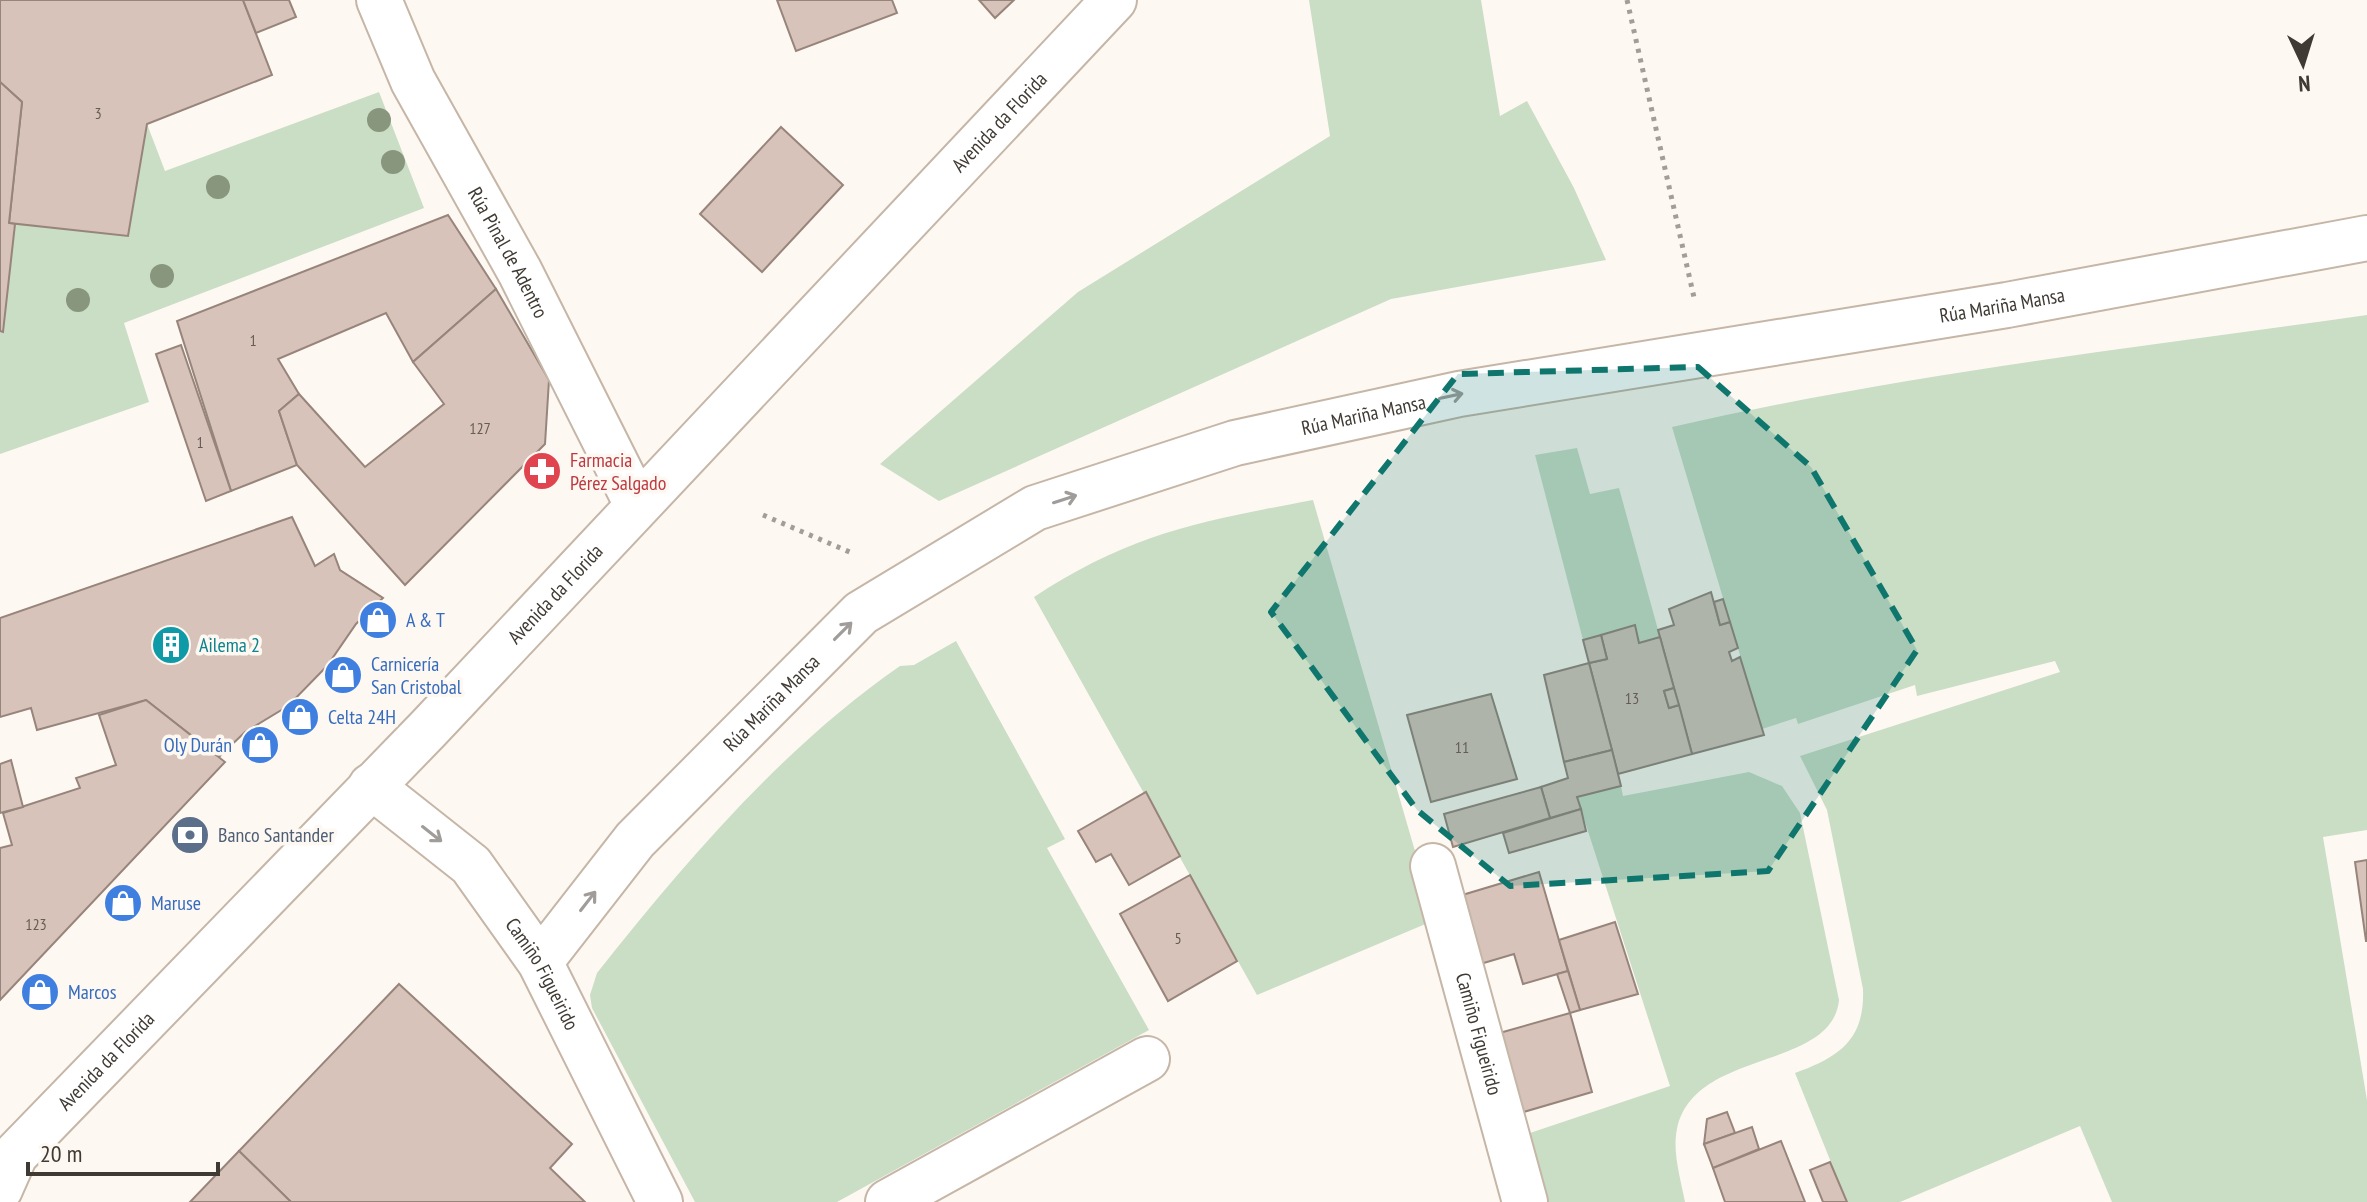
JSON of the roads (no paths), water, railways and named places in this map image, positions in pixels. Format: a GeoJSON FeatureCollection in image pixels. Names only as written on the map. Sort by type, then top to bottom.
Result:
{"type":"FeatureCollection","features":[{"type":"Feature","properties":{"kind":"street","name":"Rúa Pinal de Adentro"},"geometry":{"type":"LineString","coordinates":[[379,0],[413,81],[520,272],[637,505]]}},
{"type":"Feature","properties":{"kind":"street","name":"Avenida da Florida"},"geometry":{"type":"LineString","coordinates":[[0,1189],[15,1155],[371,786],[1114,0]]}},
{"type":"Feature","properties":{"kind":"street","name":"Rúa Mariña Mansa"},"geometry":{"type":"LineString","coordinates":[[540,962],[635,840],[861,613],[1035,508],[1235,443],[1459,394],[2007,305],[2367,238]]}},
{"type":"Feature","properties":{"kind":"street","name":"Camiño Figueirido"},"geometry":{"type":"LineString","coordinates":[[371,786],[471,865],[540,962],[660,1202]]}},
{"type":"Feature","properties":{"kind":"street","name":"Camiño Figueirido"},"geometry":{"type":"LineString","coordinates":[[1433,866],[1525,1202]]}},
{"type":"Feature","properties":{"kind":"street"},"geometry":{"type":"LineString","coordinates":[[888,1202],[1147,1059]]}},
{"type":"Feature","properties":{"kind":"place","name":"Farmacia Pérez Salgado"},"geometry":{"type":"Point","coordinates":[542,471]}},
{"type":"Feature","properties":{"kind":"place","name":"A & T"},"geometry":{"type":"Point","coordinates":[378,620]}},
{"type":"Feature","properties":{"kind":"place","name":"Ailema 2"},"geometry":{"type":"Point","coordinates":[171,645]}},
{"type":"Feature","properties":{"kind":"place","name":"Carnicería San Cristobal"},"geometry":{"type":"Point","coordinates":[343,675]}},
{"type":"Feature","properties":{"kind":"place","name":"Celta 24H"},"geometry":{"type":"Point","coordinates":[300,717]}},
{"type":"Feature","properties":{"kind":"place","name":"Oly Durán"},"geometry":{"type":"Point","coordinates":[260,745]}},
{"type":"Feature","properties":{"kind":"place","name":"Banco Santander"},"geometry":{"type":"Point","coordinates":[190,835]}},
{"type":"Feature","properties":{"kind":"place","name":"Maruse"},"geometry":{"type":"Point","coordinates":[123,903]}},
{"type":"Feature","properties":{"kind":"place","name":"Marcos"},"geometry":{"type":"Point","coordinates":[40,992]}}]}
